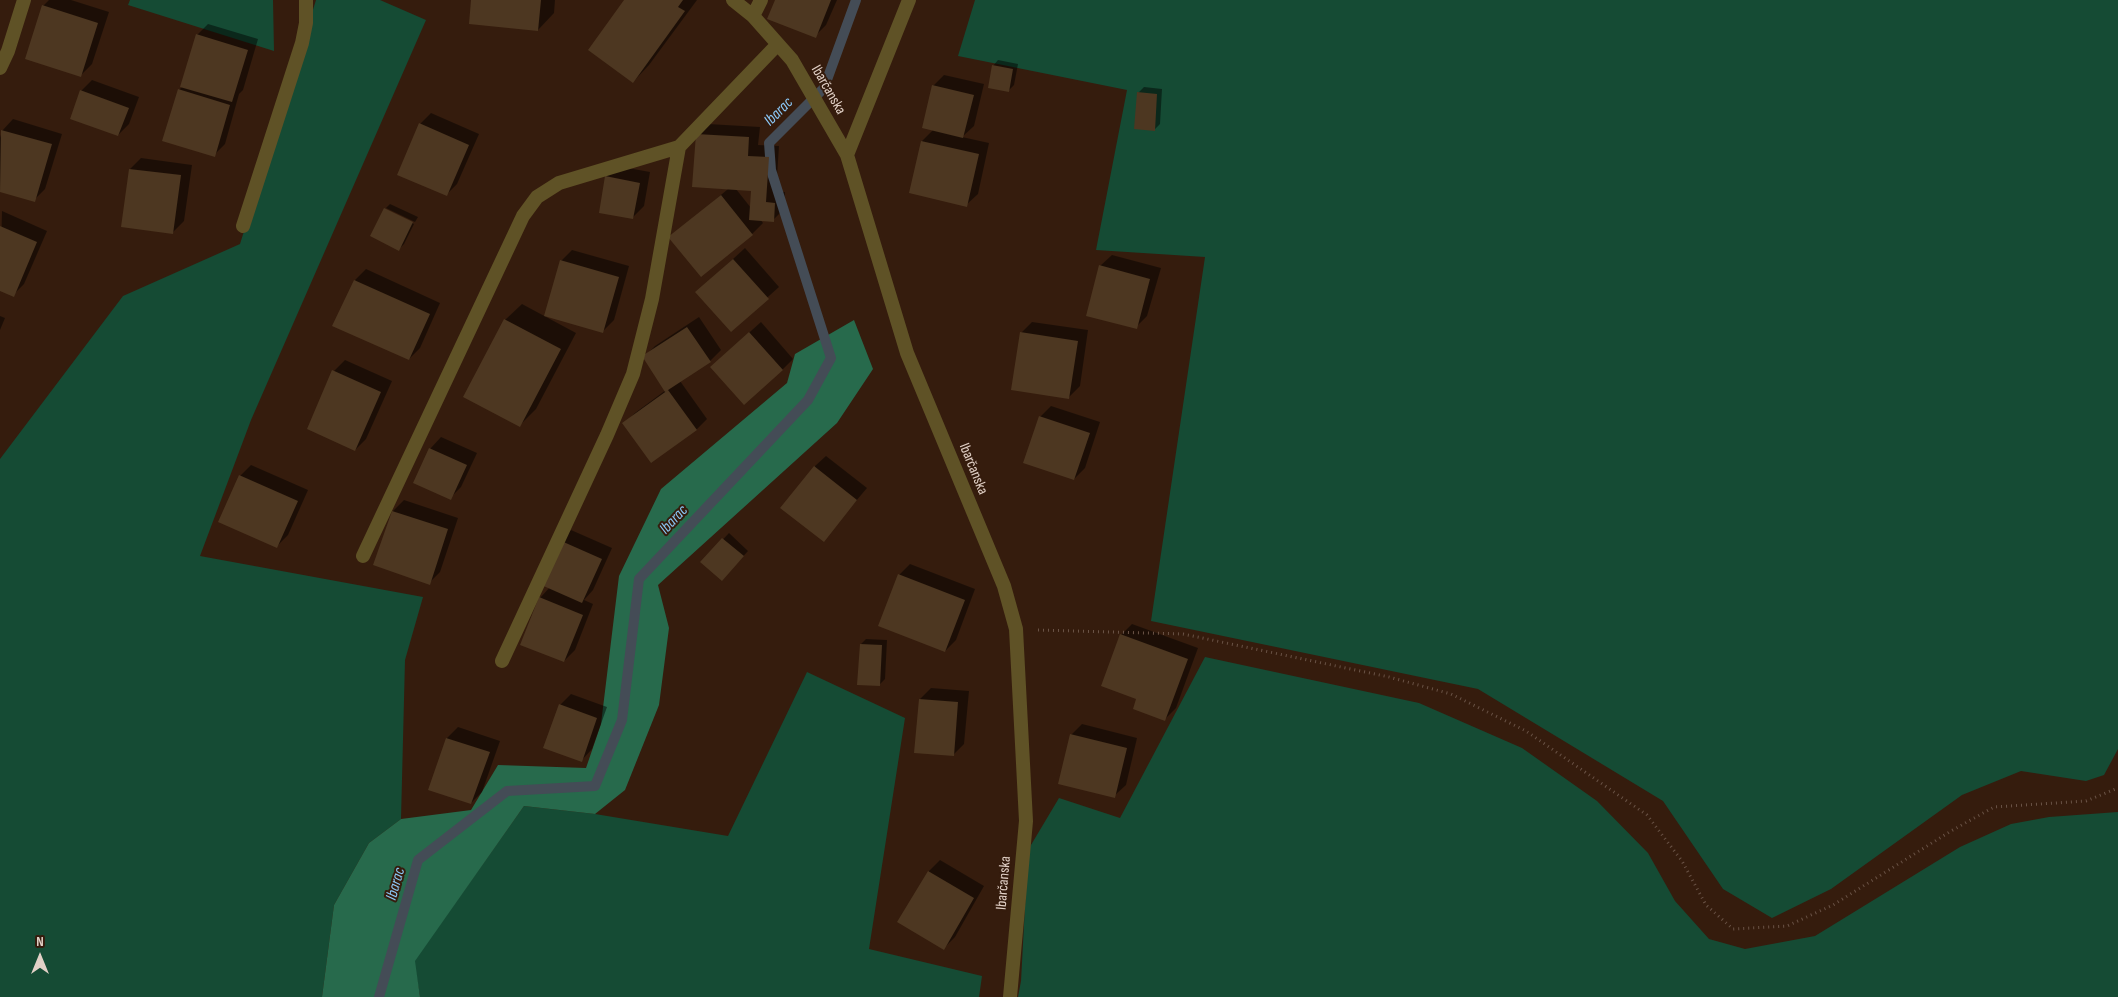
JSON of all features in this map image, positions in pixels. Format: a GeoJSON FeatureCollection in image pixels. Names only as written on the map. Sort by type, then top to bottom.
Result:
{"type":"FeatureCollection","features":[{"type":"Feature","properties":{"kind":"street"},"geometry":{"type":"LineString","coordinates":[[0,68],[8,52],[24,0]]}},
{"type":"Feature","properties":{"kind":"street"},"geometry":{"type":"LineString","coordinates":[[243,226],[302,43],[306,23],[306,0]]}},
{"type":"Feature","properties":{"kind":"street","name":"Ibarčanska"},"geometry":{"type":"LineString","coordinates":[[734,0],[753,16],[777,46],[792,60],[847,155],[907,353],[1004,586],[1016,629],[1026,821],[1010,997]]}},
{"type":"Feature","properties":{"kind":"street"},"geometry":{"type":"LineString","coordinates":[[753,16],[760,0]]}},
{"type":"Feature","properties":{"kind":"street"},"geometry":{"type":"LineString","coordinates":[[847,155],[909,0]]}},
{"type":"Feature","properties":{"kind":"street"},"geometry":{"type":"LineString","coordinates":[[363,556],[523,216],[537,197],[559,183],[679,147],[777,46]]}},
{"type":"Feature","properties":{"kind":"street"},"geometry":{"type":"LineString","coordinates":[[502,661],[607,435],[633,374],[652,299],[679,147]]}},
{"type":"Feature","properties":{"kind":"path"},"geometry":{"type":"LineString","coordinates":[[1016,629],[1182,634],[1390,677],[1451,694],[1526,731],[1647,815],[1682,861],[1706,905],[1733,929],[1787,926],[1833,905],[1951,831],[1994,807],[2086,801],[2118,788]]}},
{"type":"Feature","properties":{"kind":"green space"},"geometry":{"type":"Polygon","coordinates":[[[130,0],[273,0],[274,51],[128,5],[130,0]]]}},
{"type":"Feature","properties":{"kind":"green space"},"geometry":{"type":"Polygon","coordinates":[[[316,0],[380,0],[426,20],[251,420],[200,556],[423,597],[405,660],[401,819],[369,843],[334,905],[322,997],[0,997],[0,459],[123,296],[240,244],[316,0]]]}},
{"type":"Feature","properties":{"kind":"green space"},"geometry":{"type":"Polygon","coordinates":[[[975,0],[2118,0],[2118,749],[2104,775],[2086,781],[2021,771],[1962,795],[1831,889],[1772,918],[1723,889],[1663,801],[1478,689],[1151,621],[1205,257],[1096,250],[1127,90],[958,56],[975,0]]]}},
{"type":"Feature","properties":{"kind":"green space"},"geometry":{"type":"Polygon","coordinates":[[[854,320],[873,369],[837,423],[658,585],[669,628],[659,705],[625,790],[595,814],[524,806],[415,961],[420,997],[322,997],[334,905],[369,843],[401,819],[471,810],[498,765],[586,768],[601,724],[619,576],[661,489],[787,383],[795,354],[854,320]]]}},
{"type":"Feature","properties":{"kind":"green space"},"geometry":{"type":"Polygon","coordinates":[[[1205,657],[1419,703],[1522,748],[1597,801],[1648,853],[1675,901],[1709,939],[1745,949],[1815,936],[1960,847],[2011,824],[2049,817],[2118,812],[2118,997],[1018,997],[1021,981],[1028,850],[1059,798],[1120,818],[1205,657]]]}},
{"type":"Feature","properties":{"kind":"green space"},"geometry":{"type":"Polygon","coordinates":[[[807,672],[905,718],[869,949],[982,976],[979,997],[420,997],[414,961],[524,806],[595,814],[728,836],[807,672]]]}},
{"type":"Feature","properties":{"kind":"building"},"geometry":{"type":"Polygon","coordinates":[[[471,0],[541,0],[538,31],[469,24],[471,0]]]}},
{"type":"Feature","properties":{"kind":"building"},"geometry":{"type":"Polygon","coordinates":[[[624,0],[683,0],[678,7],[685,11],[633,83],[588,50],[624,0]]]}},
{"type":"Feature","properties":{"kind":"building"},"geometry":{"type":"Polygon","coordinates":[[[775,0],[831,0],[816,38],[767,19],[775,0]]]}},
{"type":"Feature","properties":{"kind":"building"},"geometry":{"type":"Polygon","coordinates":[[[42,5],[98,23],[81,77],[25,59],[42,5]]]}},
{"type":"Feature","properties":{"kind":"building"},"geometry":{"type":"Polygon","coordinates":[[[196,34],[248,50],[232,102],[180,87],[196,34]]]}},
{"type":"Feature","properties":{"kind":"building"},"geometry":{"type":"Polygon","coordinates":[[[992,65],[1013,69],[1009,92],[988,88],[992,65]]]}},
{"type":"Feature","properties":{"kind":"building"},"geometry":{"type":"Polygon","coordinates":[[[932,85],[974,95],[963,138],[922,128],[932,85]]]}},
{"type":"Feature","properties":{"kind":"building"},"geometry":{"type":"Polygon","coordinates":[[[178,89],[230,105],[215,157],[162,141],[178,89]]]}},
{"type":"Feature","properties":{"kind":"building"},"geometry":{"type":"Polygon","coordinates":[[[80,90],[129,108],[118,136],[70,119],[80,90]]]}},
{"type":"Feature","properties":{"kind":"building"},"geometry":{"type":"Polygon","coordinates":[[[1137,92],[1157,94],[1155,131],[1134,129],[1137,92]]]}},
{"type":"Feature","properties":{"kind":"building"},"geometry":{"type":"Polygon","coordinates":[[[419,123],[469,145],[447,196],[397,175],[419,123]]]}},
{"type":"Feature","properties":{"kind":"building"},"geometry":{"type":"Polygon","coordinates":[[[1,130],[52,144],[35,202],[0,192],[1,130]]]}},
{"type":"Feature","properties":{"kind":"building"},"geometry":{"type":"Polygon","coordinates":[[[696,134],[749,137],[748,156],[769,157],[766,202],[775,203],[774,222],[749,220],[751,191],[692,187],[696,134]]]}},
{"type":"Feature","properties":{"kind":"building"},"geometry":{"type":"Polygon","coordinates":[[[921,141],[979,154],[967,207],[909,193],[921,141]]]}},
{"type":"Feature","properties":{"kind":"building"},"geometry":{"type":"Polygon","coordinates":[[[129,169],[181,175],[173,234],[121,227],[129,169]]]}},
{"type":"Feature","properties":{"kind":"building"},"geometry":{"type":"Polygon","coordinates":[[[605,176],[640,183],[633,219],[599,213],[605,176]]]}},
{"type":"Feature","properties":{"kind":"building"},"geometry":{"type":"Polygon","coordinates":[[[721,195],[753,235],[701,277],[668,237],[721,195]]]}},
{"type":"Feature","properties":{"kind":"building"},"geometry":{"type":"Polygon","coordinates":[[[384,208],[413,222],[399,251],[370,236],[384,208]]]}},
{"type":"Feature","properties":{"kind":"building"},"geometry":{"type":"Polygon","coordinates":[[[0,226],[37,242],[14,297],[0,291],[0,226]]]}},
{"type":"Feature","properties":{"kind":"building"},"geometry":{"type":"Polygon","coordinates":[[[733,259],[769,299],[731,332],[695,292],[733,259]]]}},
{"type":"Feature","properties":{"kind":"building"},"geometry":{"type":"Polygon","coordinates":[[[560,260],[619,277],[603,333],[544,316],[560,260]]]}},
{"type":"Feature","properties":{"kind":"building"},"geometry":{"type":"Polygon","coordinates":[[[1099,265],[1150,279],[1137,329],[1086,316],[1099,265]]]}},
{"type":"Feature","properties":{"kind":"building"},"geometry":{"type":"Polygon","coordinates":[[[354,280],[430,314],[409,360],[332,326],[354,280]]]}},
{"type":"Feature","properties":{"kind":"building"},"geometry":{"type":"Polygon","coordinates":[[[504,319],[561,349],[520,427],[463,397],[504,319]]]}},
{"type":"Feature","properties":{"kind":"building"},"geometry":{"type":"Polygon","coordinates":[[[687,327],[711,362],[665,392],[642,356],[687,327]]]}},
{"type":"Feature","properties":{"kind":"building"},"geometry":{"type":"Polygon","coordinates":[[[749,332],[783,370],[744,405],[710,367],[749,332]]]}},
{"type":"Feature","properties":{"kind":"building"},"geometry":{"type":"Polygon","coordinates":[[[1020,332],[1078,341],[1069,399],[1011,390],[1020,332]]]}},
{"type":"Feature","properties":{"kind":"building"},"geometry":{"type":"Polygon","coordinates":[[[332,370],[381,392],[355,451],[307,429],[332,370]]]}},
{"type":"Feature","properties":{"kind":"building"},"geometry":{"type":"Polygon","coordinates":[[[668,390],[697,430],[651,463],[622,423],[668,390]]]}},
{"type":"Feature","properties":{"kind":"building"},"geometry":{"type":"Polygon","coordinates":[[[1039,416],[1090,433],[1074,480],[1023,463],[1039,416]]]}},
{"type":"Feature","properties":{"kind":"building"},"geometry":{"type":"Polygon","coordinates":[[[429,448],[467,465],[451,500],[413,483],[429,448]]]}},
{"type":"Feature","properties":{"kind":"building"},"geometry":{"type":"Polygon","coordinates":[[[814,466],[857,500],[824,542],[780,508],[814,466]]]}},
{"type":"Feature","properties":{"kind":"building"},"geometry":{"type":"Polygon","coordinates":[[[239,475],[298,501],[277,548],[218,522],[239,475]]]}},
{"type":"Feature","properties":{"kind":"building"},"geometry":{"type":"Polygon","coordinates":[[[392,511],[448,529],[430,585],[373,565],[392,511]]]}},
{"type":"Feature","properties":{"kind":"building"},"geometry":{"type":"Polygon","coordinates":[[[722,538],[744,556],[722,581],[700,562],[722,538]]]}},
{"type":"Feature","properties":{"kind":"building"},"geometry":{"type":"Polygon","coordinates":[[[559,540],[602,559],[582,603],[539,584],[559,540]]]}},
{"type":"Feature","properties":{"kind":"building"},"geometry":{"type":"Polygon","coordinates":[[[898,574],[965,600],[945,652],[878,626],[898,574]]]}},
{"type":"Feature","properties":{"kind":"building"},"geometry":{"type":"Polygon","coordinates":[[[539,597],[583,615],[564,662],[520,645],[539,597]]]}},
{"type":"Feature","properties":{"kind":"building"},"geometry":{"type":"Polygon","coordinates":[[[1120,634],[1188,659],[1165,721],[1133,709],[1136,699],[1101,686],[1120,634]]]}},
{"type":"Feature","properties":{"kind":"building"},"geometry":{"type":"Polygon","coordinates":[[[860,644],[882,645],[880,686],[857,685],[860,644]]]}},
{"type":"Feature","properties":{"kind":"building"},"geometry":{"type":"Polygon","coordinates":[[[919,699],[958,702],[954,756],[914,753],[919,699]]]}},
{"type":"Feature","properties":{"kind":"building"},"geometry":{"type":"Polygon","coordinates":[[[559,704],[597,718],[582,762],[543,748],[559,704]]]}},
{"type":"Feature","properties":{"kind":"building"},"geometry":{"type":"Polygon","coordinates":[[[1070,734],[1127,748],[1115,798],[1058,784],[1070,734]]]}},
{"type":"Feature","properties":{"kind":"building"},"geometry":{"type":"Polygon","coordinates":[[[446,738],[490,752],[471,804],[428,790],[446,738]]]}},
{"type":"Feature","properties":{"kind":"building"},"geometry":{"type":"Polygon","coordinates":[[[928,871],[974,898],[944,950],[897,922],[928,871]]]}},
{"type":"Feature","properties":{"kind":"waterway","name":"Ibarac"},"geometry":{"type":"LineString","coordinates":[[379,997],[418,860],[507,791],[595,786],[622,720],[639,579],[808,400],[831,358],[771,170],[769,143],[824,88],[856,0]]}}]}
